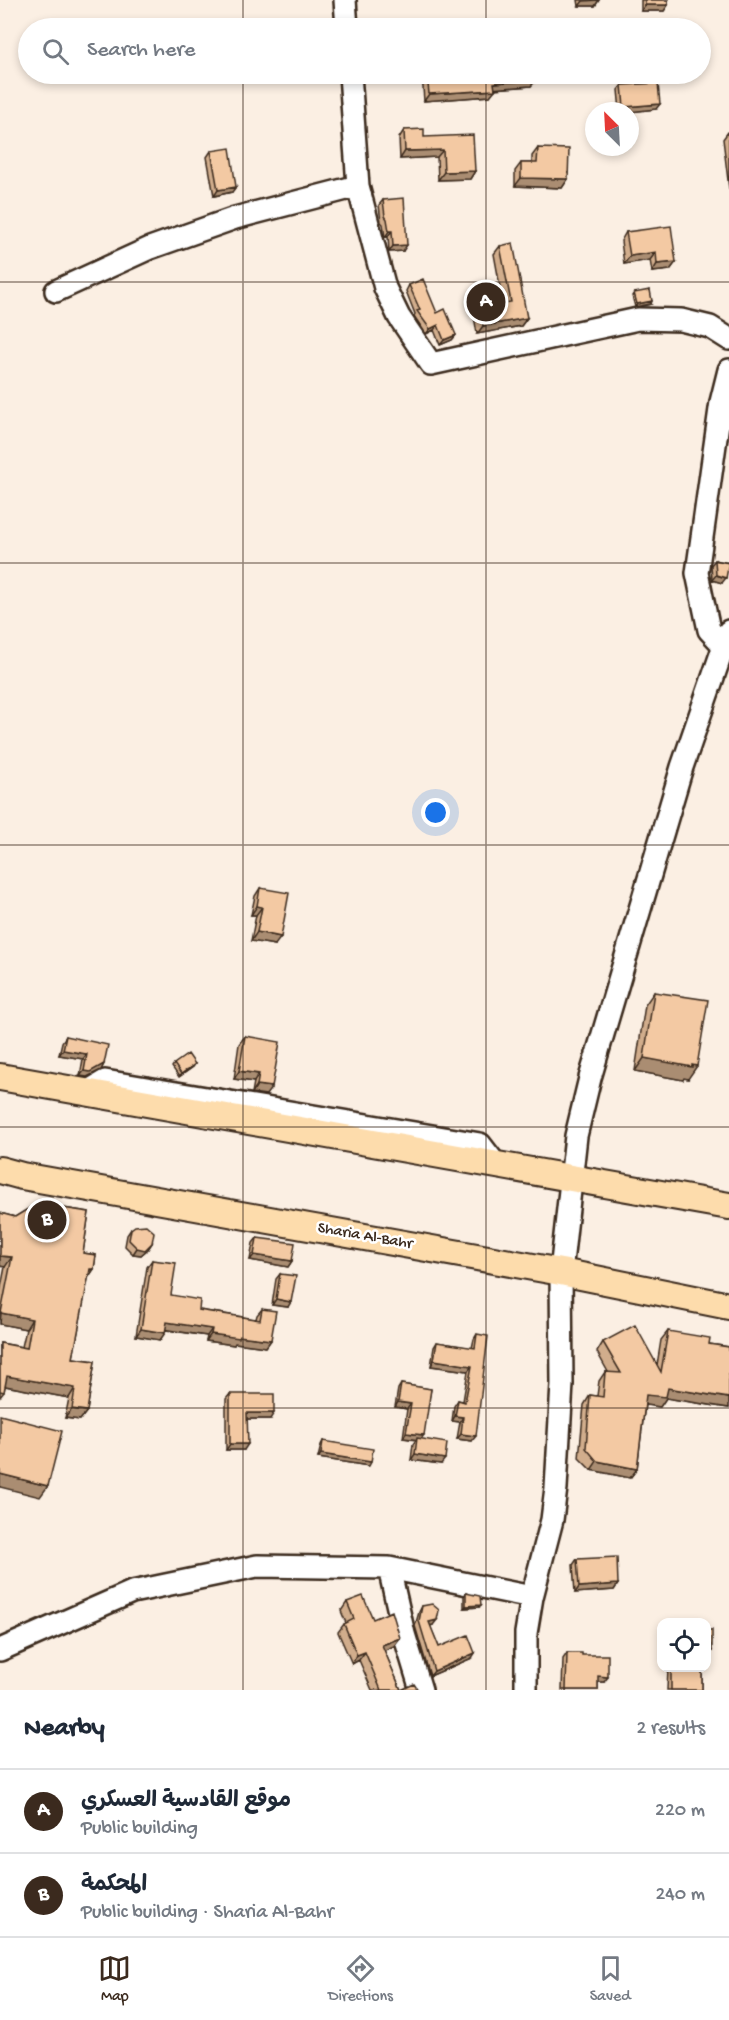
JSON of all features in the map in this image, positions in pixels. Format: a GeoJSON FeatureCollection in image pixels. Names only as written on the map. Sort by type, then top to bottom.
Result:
{"type":"FeatureCollection","features":[{"type":"Feature","properties":{"kind":"main road"},"geometry":{"type":"LineString","coordinates":[[0,1077],[729,1206]]}},
{"type":"Feature","properties":{"kind":"main road","name":"Sharia Al-Bahr"},"geometry":{"type":"LineString","coordinates":[[0,1170],[22,1176],[561,1272],[729,1306]]}},
{"type":"Feature","properties":{"kind":"street"},"geometry":{"type":"LineString","coordinates":[[345,0],[346,18]]}},
{"type":"Feature","properties":{"kind":"street"},"geometry":{"type":"LineString","coordinates":[[351,84],[358,186],[385,288],[399,317],[431,364],[638,319],[681,320],[710,327],[729,339]]}},
{"type":"Feature","properties":{"kind":"street"},"geometry":{"type":"LineString","coordinates":[[56,291],[150,248],[235,218],[358,186]]}},
{"type":"Feature","properties":{"kind":"street"},"geometry":{"type":"LineString","coordinates":[[526,1690],[526,1633],[532,1597],[552,1520],[556,1488],[562,1384],[561,1272],[576,1136],[590,1078],[682,767],[727,639],[710,630],[697,573],[721,402],[729,370]]}},
{"type":"Feature","properties":{"kind":"street"},"geometry":{"type":"LineString","coordinates":[[0,1650],[132,1592],[257,1566],[389,1568],[532,1597]]}},
{"type":"Feature","properties":{"kind":"street"},"geometry":{"type":"LineString","coordinates":[[389,1568],[404,1634],[421,1690]]}},
{"type":"Feature","properties":{"kind":"building"},"geometry":{"type":"Polygon","coordinates":[[[645,0],[668,0],[668,5],[645,5],[645,0]]]}},
{"type":"Feature","properties":{"kind":"building"},"geometry":{"type":"Polygon","coordinates":[[[428,84],[494,84],[495,90],[429,94],[428,84]]]}},
{"type":"Feature","properties":{"kind":"building"},"geometry":{"type":"Polygon","coordinates":[[[658,84],[660,104],[639,106],[639,102],[624,102],[622,85],[658,84]]]}},
{"type":"Feature","properties":{"kind":"building"},"geometry":{"type":"Polygon","coordinates":[[[424,129],[424,137],[473,135],[475,171],[444,172],[443,150],[405,151],[404,130],[424,129]]]}},
{"type":"Feature","properties":{"kind":"building"},"geometry":{"type":"Polygon","coordinates":[[[230,148],[236,187],[218,190],[211,151],[230,148]]]}},
{"type":"Feature","properties":{"kind":"building"},"geometry":{"type":"Polygon","coordinates":[[[538,148],[569,149],[568,179],[521,178],[521,163],[537,163],[538,148]]]}},
{"type":"Feature","properties":{"kind":"building"},"geometry":{"type":"Polygon","coordinates":[[[404,198],[407,245],[393,246],[392,231],[389,231],[383,200],[404,198]]]}},
{"type":"Feature","properties":{"kind":"building"},"geometry":{"type":"Polygon","coordinates":[[[671,226],[676,262],[657,264],[656,252],[630,256],[626,232],[671,226]]]}},
{"type":"Feature","properties":{"kind":"building"},"geometry":{"type":"Polygon","coordinates":[[[513,243],[527,318],[483,326],[480,307],[511,302],[500,246],[513,243]]]}},
{"type":"Feature","properties":{"kind":"building"},"geometry":{"type":"Polygon","coordinates":[[[423,279],[437,313],[445,309],[456,335],[444,340],[438,325],[430,329],[417,311],[420,310],[409,285],[423,279]]]}},
{"type":"Feature","properties":{"kind":"building"},"geometry":{"type":"Polygon","coordinates":[[[650,290],[652,301],[637,304],[634,293],[650,290]]]}},
{"type":"Feature","properties":{"kind":"building"},"geometry":{"type":"Polygon","coordinates":[[[715,560],[729,563],[726,578],[716,575],[715,560]]]}},
{"type":"Feature","properties":{"kind":"building"},"geometry":{"type":"Polygon","coordinates":[[[260,888],[289,893],[281,937],[257,932],[262,907],[257,906],[260,888]]]}},
{"type":"Feature","properties":{"kind":"building"},"geometry":{"type":"Polygon","coordinates":[[[654,992],[708,1000],[697,1066],[644,1058],[654,992]]]}},
{"type":"Feature","properties":{"kind":"building"},"geometry":{"type":"Polygon","coordinates":[[[66,1036],[108,1045],[104,1064],[90,1072],[84,1071],[87,1054],[63,1050],[66,1036]]]}},
{"type":"Feature","properties":{"kind":"building"},"geometry":{"type":"Polygon","coordinates":[[[245,1036],[280,1042],[272,1087],[257,1085],[259,1074],[239,1071],[245,1036]]]}},
{"type":"Feature","properties":{"kind":"building"},"geometry":{"type":"Polygon","coordinates":[[[188,1054],[195,1064],[181,1074],[174,1064],[188,1054]]]}},
{"type":"Feature","properties":{"kind":"building"},"geometry":{"type":"Polygon","coordinates":[[[36,1204],[89,1212],[83,1253],[96,1255],[94,1269],[90,1269],[73,1358],[95,1361],[87,1411],[72,1409],[75,1388],[7,1376],[4,1392],[0,1391],[0,1343],[27,1348],[32,1319],[1,1313],[12,1257],[0,1256],[0,1213],[15,1217],[36,1204]]]}},
{"type":"Feature","properties":{"kind":"building"},"geometry":{"type":"Polygon","coordinates":[[[146,1225],[154,1232],[152,1243],[145,1250],[137,1248],[129,1240],[131,1229],[135,1226],[146,1225]]]}},
{"type":"Feature","properties":{"kind":"building"},"geometry":{"type":"Polygon","coordinates":[[[257,1238],[295,1243],[292,1261],[254,1255],[257,1238]]]}},
{"type":"Feature","properties":{"kind":"building"},"geometry":{"type":"Polygon","coordinates":[[[152,1260],[176,1263],[171,1295],[200,1300],[199,1310],[260,1320],[262,1309],[276,1311],[271,1340],[211,1334],[212,1329],[167,1322],[165,1333],[141,1329],[152,1260]]]}},
{"type":"Feature","properties":{"kind":"building"},"geometry":{"type":"Polygon","coordinates":[[[280,1274],[296,1276],[291,1302],[276,1299],[280,1274]]]}},
{"type":"Feature","properties":{"kind":"building"},"geometry":{"type":"Polygon","coordinates":[[[635,1325],[661,1372],[668,1331],[710,1338],[709,1344],[729,1347],[729,1398],[668,1388],[666,1397],[646,1395],[637,1469],[597,1461],[586,1448],[590,1395],[603,1397],[605,1372],[621,1373],[603,1342],[635,1325]]]}},
{"type":"Feature","properties":{"kind":"building"},"geometry":{"type":"Polygon","coordinates":[[[477,1334],[488,1336],[476,1436],[461,1434],[463,1417],[455,1416],[458,1400],[465,1402],[472,1366],[434,1360],[437,1342],[475,1348],[477,1334]]]}},
{"type":"Feature","properties":{"kind":"building"},"geometry":{"type":"Polygon","coordinates":[[[401,1384],[431,1389],[424,1435],[406,1433],[411,1404],[398,1402],[401,1384]]]}},
{"type":"Feature","properties":{"kind":"building"},"geometry":{"type":"Polygon","coordinates":[[[230,1394],[274,1394],[274,1413],[247,1413],[248,1444],[230,1444],[230,1394]]]}},
{"type":"Feature","properties":{"kind":"building"},"geometry":{"type":"Polygon","coordinates":[[[0,1415],[62,1431],[48,1486],[0,1474],[0,1415]]]}},
{"type":"Feature","properties":{"kind":"building"},"geometry":{"type":"Polygon","coordinates":[[[417,1438],[447,1443],[445,1459],[415,1454],[417,1438]]]}},
{"type":"Feature","properties":{"kind":"building"},"geometry":{"type":"Polygon","coordinates":[[[323,1441],[373,1449],[371,1462],[321,1454],[323,1441]]]}},
{"type":"Feature","properties":{"kind":"building"},"geometry":{"type":"Polygon","coordinates":[[[617,1557],[618,1584],[579,1587],[577,1559],[617,1557]]]}},
{"type":"Feature","properties":{"kind":"building"},"geometry":{"type":"Polygon","coordinates":[[[466,1593],[480,1596],[481,1605],[466,1606],[466,1593]]]}},
{"type":"Feature","properties":{"kind":"building"},"geometry":{"type":"Polygon","coordinates":[[[363,1596],[373,1619],[392,1611],[400,1638],[382,1645],[401,1690],[381,1690],[365,1652],[357,1655],[344,1624],[354,1619],[347,1602],[363,1596]]]}},
{"type":"Feature","properties":{"kind":"building"},"geometry":{"type":"Polygon","coordinates":[[[432,1604],[439,1610],[437,1620],[429,1622],[439,1647],[468,1635],[475,1653],[434,1671],[419,1621],[422,1606],[432,1604]]]}},
{"type":"Feature","properties":{"kind":"building"},"geometry":{"type":"Polygon","coordinates":[[[567,1653],[608,1655],[608,1677],[598,1676],[598,1690],[566,1690],[567,1653]]]}},
{"type":"Feature","properties":{"kind":"building"},"geometry":{"type":"Polygon","coordinates":[[[671,1672],[702,1672],[702,1690],[671,1690],[671,1672]]]}},
{"type":"Feature","properties":{"kind":"building"},"geometry":{"type":"Polygon","coordinates":[[[414,1684],[418,1690],[401,1690],[414,1684]]]}},
{"type":"Feature","properties":{"kind":"place","name":"موقع القادسية العسكري"},"geometry":{"type":"Point","coordinates":[486,302]}},
{"type":"Feature","properties":{"kind":"place","name":"المحكمة"},"geometry":{"type":"Point","coordinates":[47,1220]}}]}
